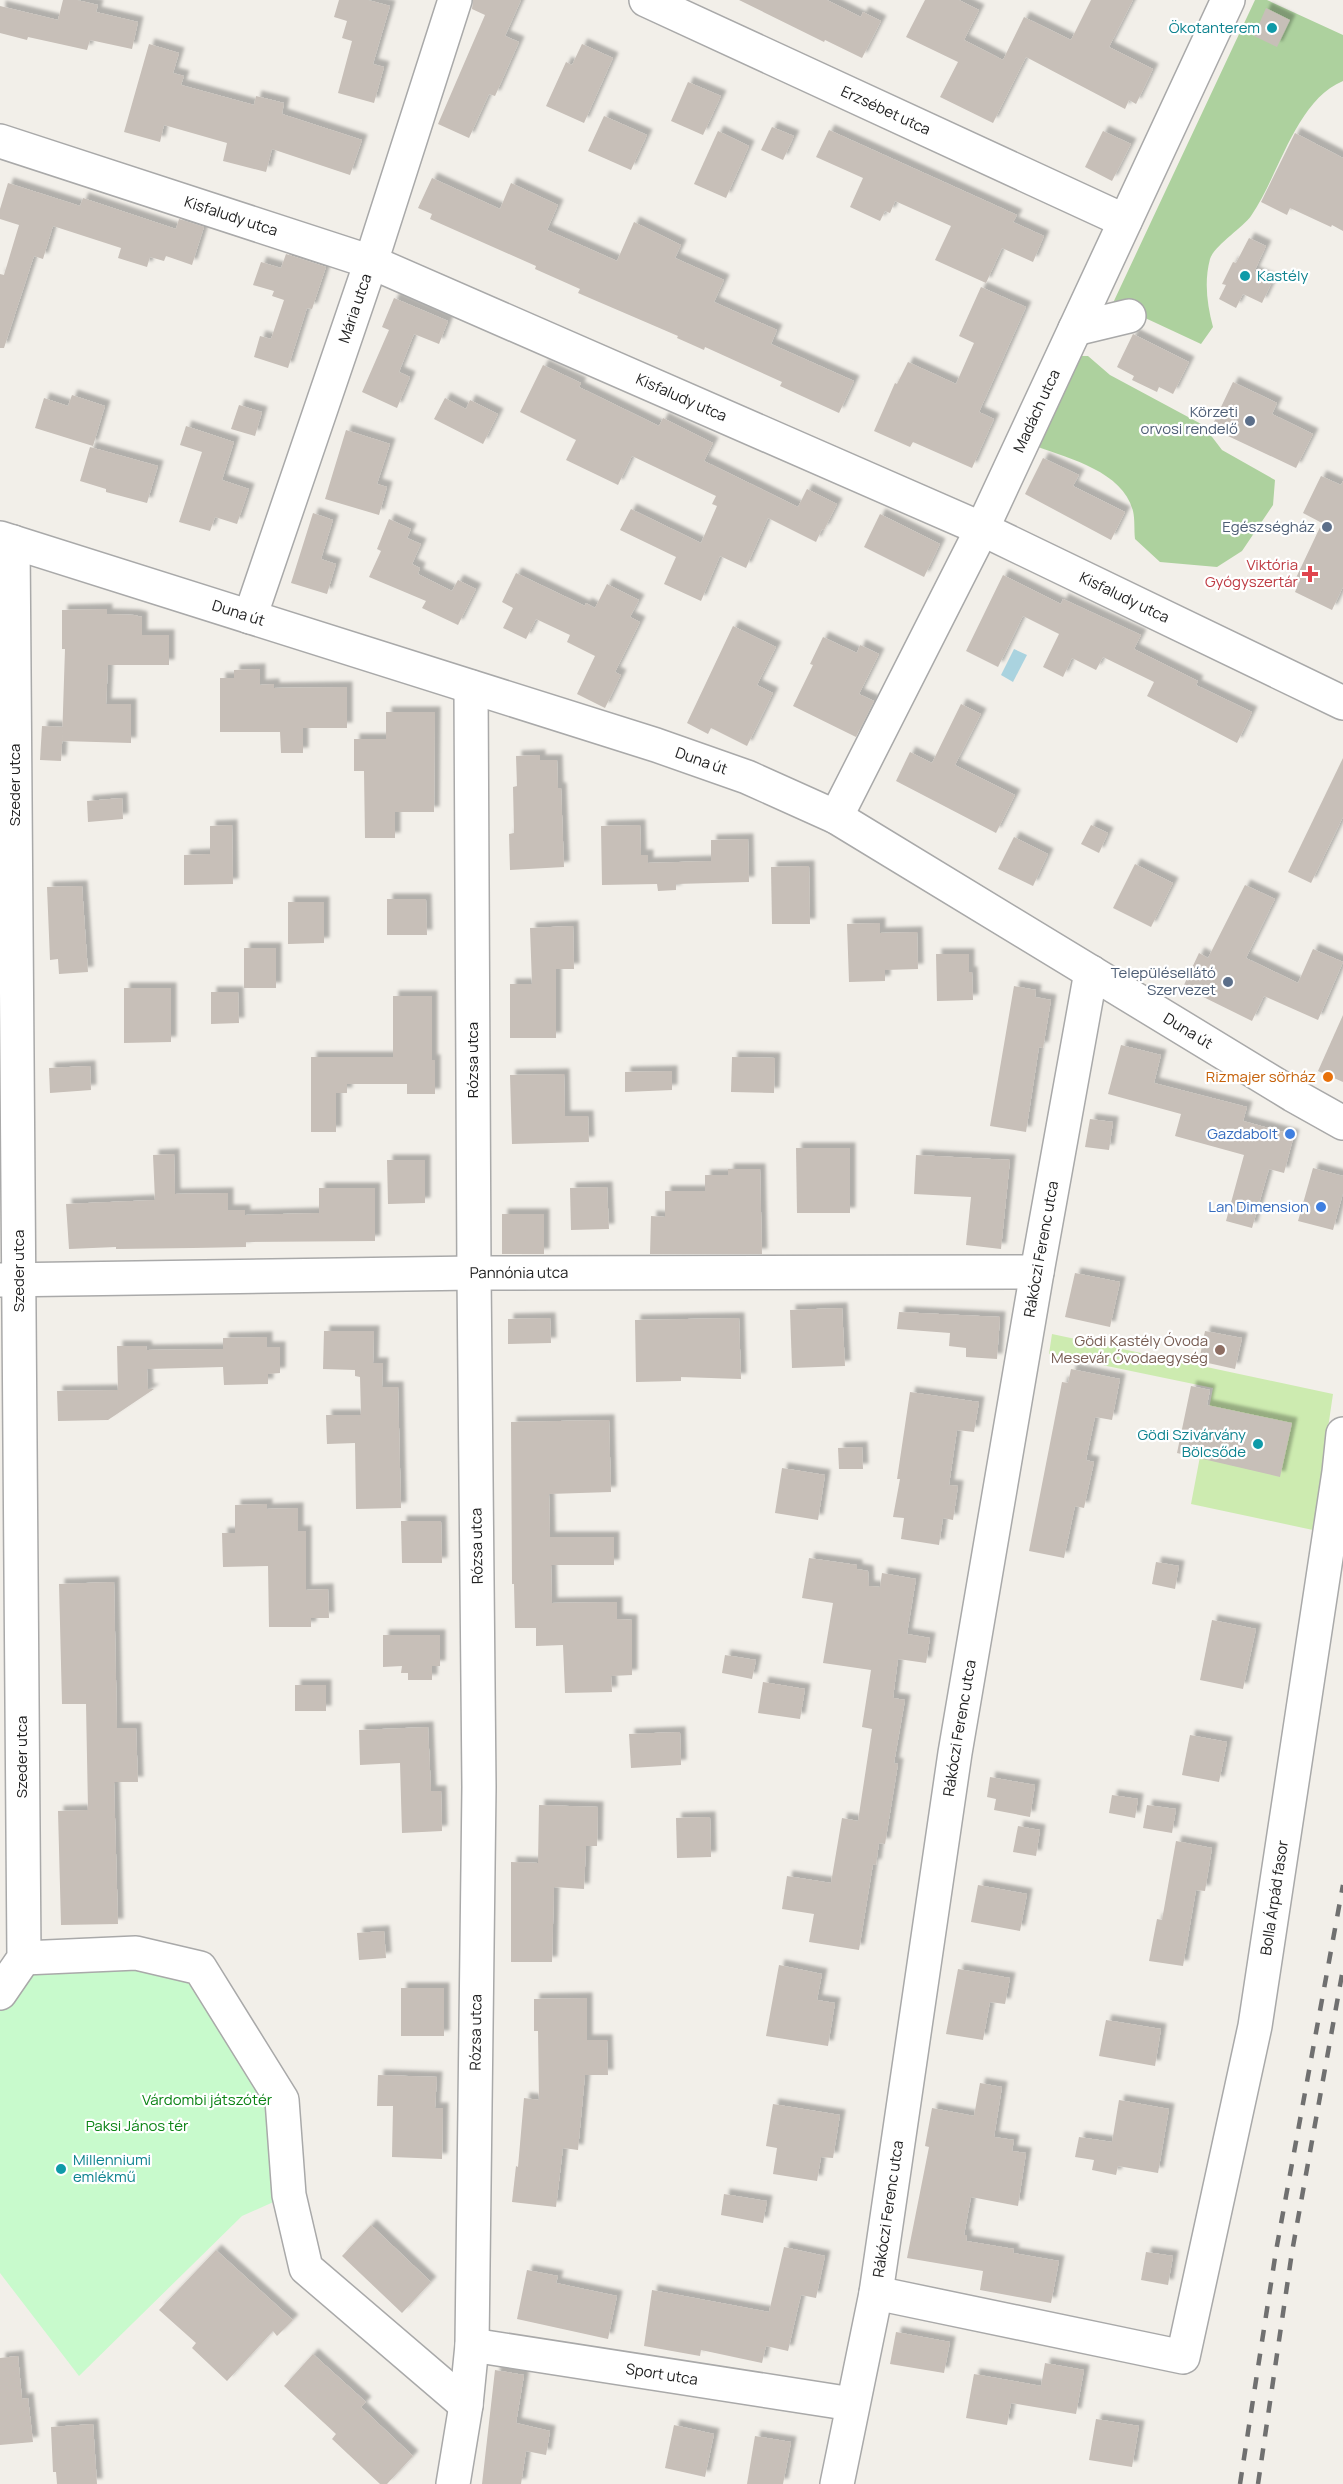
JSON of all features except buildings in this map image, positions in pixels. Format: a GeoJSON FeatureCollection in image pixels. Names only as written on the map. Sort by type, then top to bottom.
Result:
{"type":"FeatureCollection","features":[{"type":"Feature","properties":{"kind":"street","name":"Mária utca"},"geometry":{"type":"LineString","coordinates":[[250,616],[372,262],[455,0]]}},
{"type":"Feature","properties":{"kind":"street","name":"Erzsébet utca"},"geometry":{"type":"LineString","coordinates":[[646,0],[1125,221]]}},
{"type":"Feature","properties":{"kind":"street","name":"Madách utca"},"geometry":{"type":"LineString","coordinates":[[836,817],[982,529],[1228,0]]}},
{"type":"Feature","properties":{"kind":"street","name":"Kisfaludy utca"},"geometry":{"type":"LineString","coordinates":[[0,141],[372,262],[982,529],[1343,703]]}},
{"type":"Feature","properties":{"kind":"street"},"geometry":{"type":"LineString","coordinates":[[1075,329],[1130,316]]}},
{"type":"Feature","properties":{"kind":"street","name":"Duna út"},"geometry":{"type":"LineString","coordinates":[[7,540],[656,745],[737,773],[836,817],[1343,1123]]}},
{"type":"Feature","properties":{"kind":"street","name":"Szeder utca"},"geometry":{"type":"LineString","coordinates":[[7,540],[9,1280],[24,1958]]}},
{"type":"Feature","properties":{"kind":"street","name":"Rózsa utca"},"geometry":{"type":"LineString","coordinates":[[453,2484],[466,2405],[472,2345],[479,1787],[471,687]]}},
{"type":"Feature","properties":{"kind":"street","name":"Rákóczi Ferenc utca"},"geometry":{"type":"LineString","coordinates":[[837,2484],[876,2293],[955,1753],[1091,972]]}},
{"type":"Feature","properties":{"kind":"street","name":"Pannónia utca"},"geometry":{"type":"LineString","coordinates":[[9,1280],[474,1273],[1037,1272]]}},
{"type":"Feature","properties":{"kind":"street","name":"Bolla Árpád fasor"},"geometry":{"type":"LineString","coordinates":[[876,2293],[1183,2357],[1255,2026],[1343,1434]]}},
{"type":"Feature","properties":{"kind":"street"},"geometry":{"type":"LineString","coordinates":[[0,1993],[24,1958],[136,1953],[200,1968],[282,2100],[289,2195],[306,2268],[466,2405]]}},
{"type":"Feature","properties":{"kind":"street","name":"Sport utca"},"geometry":{"type":"LineString","coordinates":[[472,2345],[852,2404]]}},
{"type":"Feature","properties":{"kind":"green space"},"geometry":{"type":"Polygon","coordinates":[[[1255,0],[1267,0],[1343,35],[1343,81],[1326,91],[1312,105],[1300,122],[1251,216],[1222,243],[1210,259],[1207,285],[1213,327],[1201,344],[1113,303],[1255,0]]]}},
{"type":"Feature","properties":{"kind":"green space"},"geometry":{"type":"Polygon","coordinates":[[[1078,356],[1088,356],[1110,375],[1203,425],[1222,450],[1275,480],[1273,505],[1242,551],[1217,567],[1160,562],[1135,539],[1133,511],[1119,486],[1080,462],[1038,447],[1078,356]]]}},
{"type":"Feature","properties":{"kind":"green space"},"geometry":{"type":"Polygon","coordinates":[[[1052,1334],[1333,1394],[1313,1530],[1191,1504],[1213,1388],[1049,1354],[1052,1334]]]}},
{"type":"Feature","properties":{"kind":"green space","name":"Paksi János tér"},"geometry":{"type":"Polygon","coordinates":[[[24,1958],[200,1968],[282,2100],[289,2195],[242,2216],[79,2376],[0,2273],[0,1993],[24,1958]]]}},
{"type":"Feature","properties":{"kind":"water"},"geometry":{"type":"Polygon","coordinates":[[[1014,649],[1027,655],[1013,682],[1001,675],[1014,649]]]}},
{"type":"Feature","properties":{"kind":"railway"},"geometry":{"type":"LineString","coordinates":[[1240,2484],[1276,2251],[1343,1885]]}},
{"type":"Feature","properties":{"kind":"railway"},"geometry":{"type":"LineString","coordinates":[[1258,2484],[1292,2252],[1343,1969]]}},
{"type":"Feature","properties":{"kind":"place","name":"Ökotanterem"},"geometry":{"type":"Point","coordinates":[1272,28]}},
{"type":"Feature","properties":{"kind":"place","name":"Kastély"},"geometry":{"type":"Point","coordinates":[1245,276]}},
{"type":"Feature","properties":{"kind":"place","name":"Körzeti orvosi rendelő"},"geometry":{"type":"Point","coordinates":[1250,421]}},
{"type":"Feature","properties":{"kind":"place","name":"Egészségház"},"geometry":{"type":"Point","coordinates":[1327,527]}},
{"type":"Feature","properties":{"kind":"place","name":"Viktória Gyógyszertár"},"geometry":{"type":"Point","coordinates":[1310,574]}},
{"type":"Feature","properties":{"kind":"place","name":"Településellátó Szervezet"},"geometry":{"type":"Point","coordinates":[1228,982]}},
{"type":"Feature","properties":{"kind":"place","name":"Rizmajer sörház"},"geometry":{"type":"Point","coordinates":[1328,1077]}},
{"type":"Feature","properties":{"kind":"place","name":"Gazdabolt"},"geometry":{"type":"Point","coordinates":[1290,1134]}},
{"type":"Feature","properties":{"kind":"place","name":"Lan Dimension"},"geometry":{"type":"Point","coordinates":[1321,1207]}},
{"type":"Feature","properties":{"kind":"place","name":"Gödi Kastély Óvoda Mesevár Óvodaegység"},"geometry":{"type":"Point","coordinates":[1220,1350]}},
{"type":"Feature","properties":{"kind":"place","name":"Gödi Szivárvány Bölcsőde"},"geometry":{"type":"Point","coordinates":[1258,1444]}},
{"type":"Feature","properties":{"kind":"place","name":"Millenniumi emlékmű"},"geometry":{"type":"Point","coordinates":[61,2169]}},
{"type":"Feature","properties":{"kind":"park label","name":"Várdombi játszótér"},"geometry":{"type":"Point","coordinates":[207,2100]}}]}
